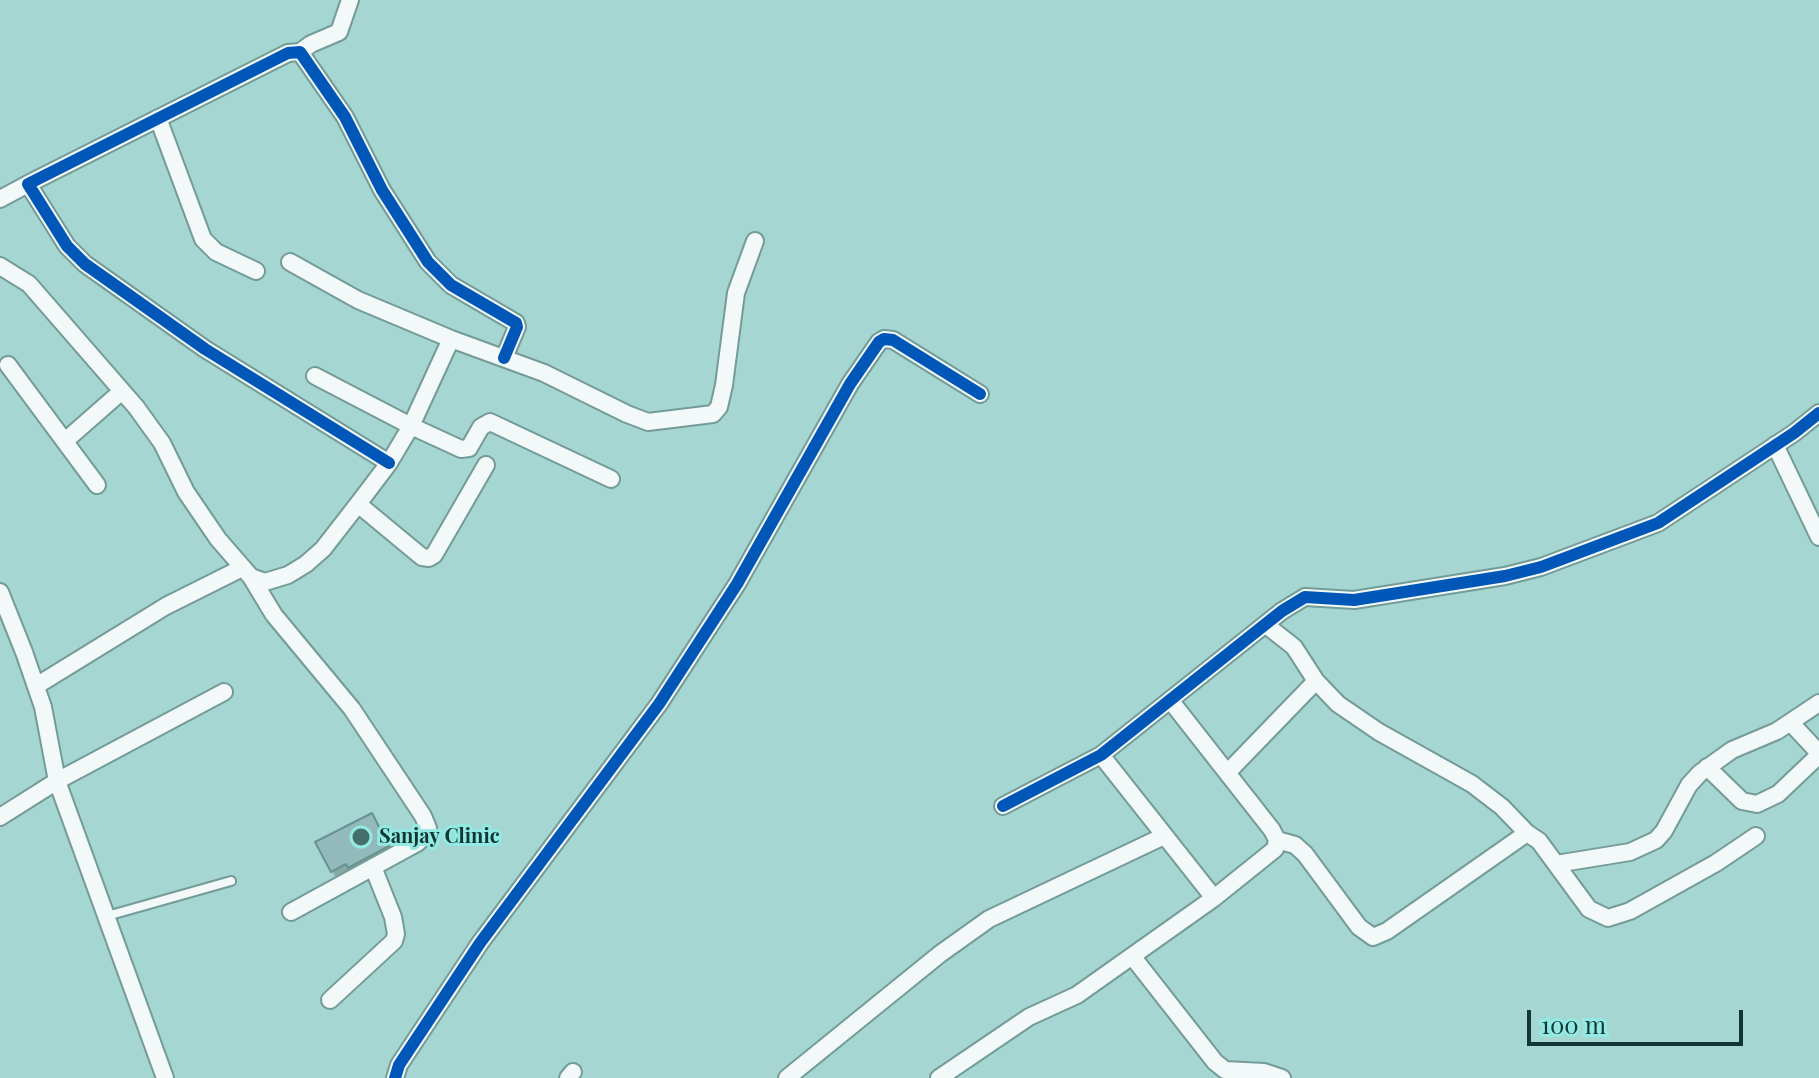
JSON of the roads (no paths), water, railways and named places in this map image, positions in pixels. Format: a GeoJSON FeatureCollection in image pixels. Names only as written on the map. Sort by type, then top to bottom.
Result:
{"type":"FeatureCollection","features":[{"type":"Feature","properties":{"kind":"street"},"geometry":{"type":"LineString","coordinates":[[0,199],[288,53],[300,52],[339,32],[350,0]]}},
{"type":"Feature","properties":{"kind":"street"},"geometry":{"type":"LineString","coordinates":[[300,52],[345,117],[382,190],[428,262],[451,285],[516,323],[504,358]]}},
{"type":"Feature","properties":{"kind":"street"},"geometry":{"type":"LineString","coordinates":[[158,118],[203,239],[216,252],[256,271]]}},
{"type":"Feature","properties":{"kind":"street"},"geometry":{"type":"LineString","coordinates":[[28,184],[67,246],[85,264],[205,349],[389,463]]}},
{"type":"Feature","properties":{"kind":"street"},"geometry":{"type":"LineString","coordinates":[[290,262],[370,306],[552,376],[648,422],[713,414],[719,407],[736,293],[755,241]]}},
{"type":"Feature","properties":{"kind":"street"},"geometry":{"type":"LineString","coordinates":[[0,266],[29,284],[122,391],[162,443],[201,515],[281,623],[352,709],[426,823],[428,831],[422,839],[291,912]]}},
{"type":"Feature","properties":{"kind":"street"},"geometry":{"type":"LineString","coordinates":[[246,572],[265,582],[288,575],[323,549],[389,463],[411,426],[451,339]]}},
{"type":"Feature","properties":{"kind":"street"},"geometry":{"type":"LineString","coordinates":[[395,1078],[399,1065],[480,943],[659,704],[737,584],[843,396],[879,342],[893,340],[980,394]]}},
{"type":"Feature","properties":{"kind":"street"},"geometry":{"type":"LineString","coordinates":[[8,365],[97,485]]}},
{"type":"Feature","properties":{"kind":"street"},"geometry":{"type":"LineString","coordinates":[[315,376],[461,449],[469,448],[481,427],[490,422],[611,479]]}},
{"type":"Feature","properties":{"kind":"street"},"geometry":{"type":"LineString","coordinates":[[65,441],[122,391]]}},
{"type":"Feature","properties":{"kind":"street"},"geometry":{"type":"LineString","coordinates":[[1003,806],[1101,755],[1282,611],[1305,597],[1354,600],[1505,576],[1541,567],[1658,523],[1819,414]]}},
{"type":"Feature","properties":{"kind":"street"},"geometry":{"type":"LineString","coordinates":[[1775,445],[1819,537]]}},
{"type":"Feature","properties":{"kind":"street"},"geometry":{"type":"LineString","coordinates":[[358,504],[422,557],[429,558],[434,555],[486,465]]}},
{"type":"Feature","properties":{"kind":"street"},"geometry":{"type":"LineString","coordinates":[[36,686],[166,606],[246,572]]}},
{"type":"Feature","properties":{"kind":"street"},"geometry":{"type":"LineString","coordinates":[[0,592],[43,707],[57,781],[165,1078]]}},
{"type":"Feature","properties":{"kind":"street"},"geometry":{"type":"LineString","coordinates":[[1266,625],[1294,647],[1316,681],[1351,714],[1486,794],[1539,841],[1589,909],[1608,918],[1630,911],[1716,863],[1756,836]]}},
{"type":"Feature","properties":{"kind":"street"},"geometry":{"type":"LineString","coordinates":[[1227,773],[1316,681]]}},
{"type":"Feature","properties":{"kind":"street"},"geometry":{"type":"LineString","coordinates":[[0,817],[57,781],[224,692]]}},
{"type":"Feature","properties":{"kind":"street"},"geometry":{"type":"LineString","coordinates":[[939,1078],[1012,1027],[1044,1008],[1077,995],[1214,898],[1275,849],[1277,840],[1272,830],[1170,700]]}},
{"type":"Feature","properties":{"kind":"street"},"geometry":{"type":"LineString","coordinates":[[1556,864],[1630,852],[1656,840],[1689,785],[1707,767],[1732,750],[1791,723],[1819,703]]}},
{"type":"Feature","properties":{"kind":"street"},"geometry":{"type":"LineString","coordinates":[[1707,767],[1742,801],[1757,804],[1778,794],[1819,754],[1791,723]]}},
{"type":"Feature","properties":{"kind":"street"},"geometry":{"type":"LineString","coordinates":[[1101,755],[1214,898]]}},
{"type":"Feature","properties":{"kind":"street"},"geometry":{"type":"LineString","coordinates":[[1277,840],[1295,845],[1305,854],[1359,927],[1373,937],[1387,931],[1527,833]]}},
{"type":"Feature","properties":{"kind":"street"},"geometry":{"type":"LineString","coordinates":[[787,1078],[940,954],[989,919],[1164,836]]}},
{"type":"Feature","properties":{"kind":"street"},"geometry":{"type":"LineString","coordinates":[[330,1000],[394,941],[393,917],[373,867]]}},
{"type":"Feature","properties":{"kind":"street"},"geometry":{"type":"LineString","coordinates":[[1132,956],[1220,1066],[1225,1070],[1264,1072],[1282,1078]]}},
{"type":"Feature","properties":{"kind":"street"},"geometry":{"type":"LineString","coordinates":[[1205,1078],[1220,1066]]}},
{"type":"Feature","properties":{"kind":"lane"},"geometry":{"type":"LineString","coordinates":[[107,916],[231,881]]}},
{"type":"Feature","properties":{"kind":"place","name":"Sanjay Clinic"},"geometry":{"type":"Point","coordinates":[361,837]}}]}
